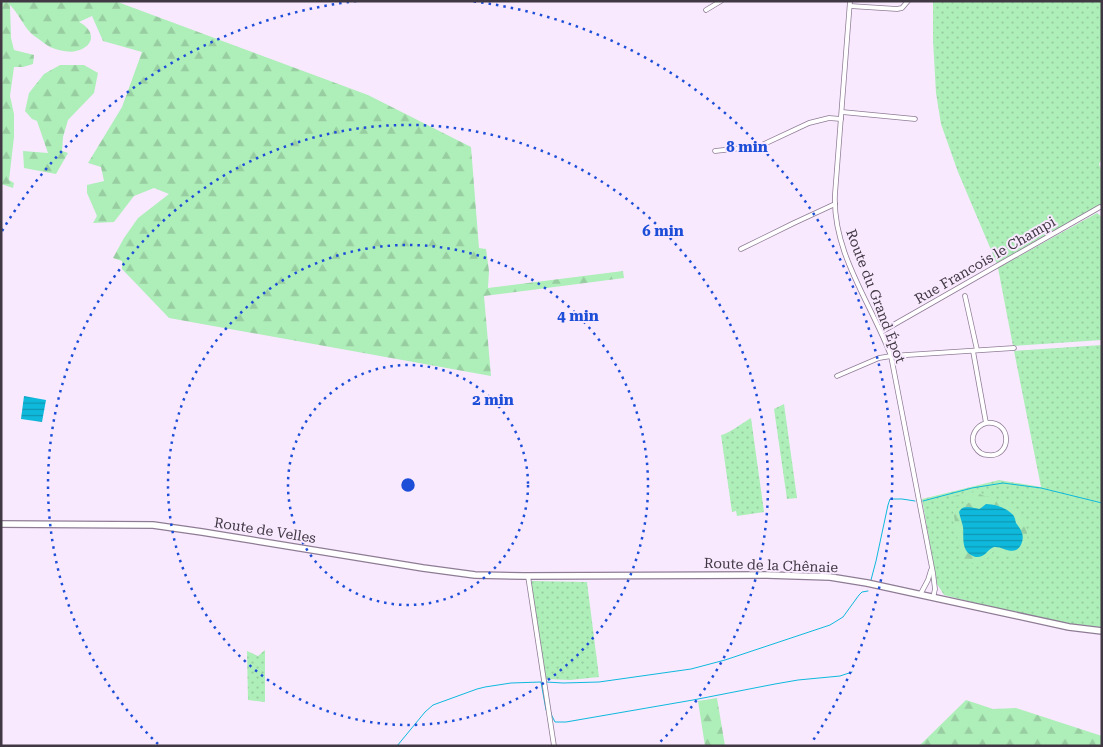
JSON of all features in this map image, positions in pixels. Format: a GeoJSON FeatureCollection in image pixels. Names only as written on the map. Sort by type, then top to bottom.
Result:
{"type":"FeatureCollection","features":[{"type":"Feature","properties":{"kind":"main road","name":"Route de Velles"},"geometry":{"type":"LineString","coordinates":[[1,524],[153,526],[444,571],[475,575],[526,576]]}},
{"type":"Feature","properties":{"kind":"main road","name":"Route de la Chênaie"},"geometry":{"type":"LineString","coordinates":[[526,576],[807,576],[856,581],[1049,623],[1102,631]]}},
{"type":"Feature","properties":{"kind":"street"},"geometry":{"type":"LineString","coordinates":[[706,10],[720,1]]}},
{"type":"Feature","properties":{"kind":"street"},"geometry":{"type":"LineString","coordinates":[[850,4],[897,9],[902,8],[908,1]]}},
{"type":"Feature","properties":{"kind":"street","name":"Route du Grand Épot"},"geometry":{"type":"LineString","coordinates":[[850,4],[835,204],[836,224],[846,256],[891,356],[935,589],[933,598]]}},
{"type":"Feature","properties":{"kind":"street"},"geometry":{"type":"LineString","coordinates":[[842,112],[915,119]]}},
{"type":"Feature","properties":{"kind":"street"},"geometry":{"type":"LineString","coordinates":[[715,151],[760,146],[808,123],[829,118],[841,119]]}},
{"type":"Feature","properties":{"kind":"street"},"geometry":{"type":"LineString","coordinates":[[741,249],[835,204]]}},
{"type":"Feature","properties":{"kind":"street","name":"Rue Francois le Champi"},"geometry":{"type":"LineString","coordinates":[[881,332],[1100,207]]}},
{"type":"Feature","properties":{"kind":"street"},"geometry":{"type":"LineString","coordinates":[[965,296],[986,422]]}},
{"type":"Feature","properties":{"kind":"street"},"geometry":{"type":"LineString","coordinates":[[837,376],[879,358],[891,356],[1014,348]]}},
{"type":"Feature","properties":{"kind":"street"},"geometry":{"type":"LineString","coordinates":[[986,422],[999,425],[1005,433],[1005,446],[995,455],[983,454],[974,445],[974,433],[978,426],[986,422]]}},
{"type":"Feature","properties":{"kind":"street","name":"Route du Grand Épot"},"geometry":{"type":"LineString","coordinates":[[920,595],[928,580],[931,566]]}},
{"type":"Feature","properties":{"kind":"street"},"geometry":{"type":"LineString","coordinates":[[526,576],[554,746]]}},
{"type":"Feature","properties":{"kind":"green space"},"geometry":{"type":"Polygon","coordinates":[[[1,1],[115,1],[368,95],[471,147],[479,248],[486,249],[489,271],[488,288],[623,271],[624,278],[484,296],[491,376],[169,318],[122,269],[122,261],[113,258],[138,218],[169,194],[154,188],[134,196],[114,222],[93,223],[97,216],[87,193],[87,185],[104,181],[101,167],[88,163],[122,107],[142,52],[103,41],[92,16],[79,22],[88,29],[91,38],[90,42],[83,49],[73,52],[53,48],[29,31],[10,5],[11,38],[14,50],[34,55],[33,64],[14,67],[10,96],[14,114],[14,137],[9,180],[14,183],[13,188],[1,184],[1,1]]]}},
{"type":"Feature","properties":{"kind":"green space"},"geometry":{"type":"Polygon","coordinates":[[[933,1],[1102,1],[1102,158],[1099,164],[1102,172],[1102,205],[997,264],[958,172],[941,124],[936,93],[933,1]]]}},
{"type":"Feature","properties":{"kind":"green space"},"geometry":{"type":"Polygon","coordinates":[[[60,65],[84,65],[98,73],[94,93],[68,120],[63,137],[62,151],[68,153],[56,174],[24,168],[23,151],[48,153],[37,121],[32,119],[25,111],[29,93],[44,74],[60,65]]]}},
{"type":"Feature","properties":{"kind":"green space"},"geometry":{"type":"Polygon","coordinates":[[[1097,213],[1102,217],[1102,340],[1013,346],[998,268],[1097,213]]]}},
{"type":"Feature","properties":{"kind":"green space"},"geometry":{"type":"Polygon","coordinates":[[[1102,345],[1102,627],[1042,619],[944,595],[937,584],[922,499],[999,480],[1041,487],[1014,351],[1102,345]]]}},
{"type":"Feature","properties":{"kind":"green space"},"geometry":{"type":"Polygon","coordinates":[[[784,404],[797,498],[787,499],[774,409],[784,404]]]}},
{"type":"Feature","properties":{"kind":"green space"},"geometry":{"type":"Polygon","coordinates":[[[751,418],[764,512],[737,516],[736,511],[732,512],[721,435],[751,418]]]}},
{"type":"Feature","properties":{"kind":"green space"},"geometry":{"type":"Polygon","coordinates":[[[972,492],[1007,504],[1017,512],[1024,522],[1028,545],[1015,558],[1008,557],[994,550],[990,556],[978,564],[966,560],[963,558],[960,549],[953,510],[971,502],[963,498],[949,499],[972,492]],[[986,504],[976,509],[966,507],[959,512],[964,547],[969,554],[985,555],[995,548],[1019,548],[1022,536],[1013,515],[997,505],[986,504]]]}},
{"type":"Feature","properties":{"kind":"green space"},"geometry":{"type":"Polygon","coordinates":[[[532,581],[587,582],[599,677],[570,680],[545,679],[532,581]]]}},
{"type":"Feature","properties":{"kind":"green space"},"geometry":{"type":"Polygon","coordinates":[[[265,650],[265,702],[248,700],[247,651],[258,656],[265,650]]]}},
{"type":"Feature","properties":{"kind":"green space"},"geometry":{"type":"Polygon","coordinates":[[[717,698],[725,746],[705,746],[698,701],[717,698]]]}},
{"type":"Feature","properties":{"kind":"green space"},"geometry":{"type":"Polygon","coordinates":[[[966,700],[993,709],[1016,708],[1102,736],[1102,742],[1100,746],[919,746],[966,700]]]}},
{"type":"Feature","properties":{"kind":"water"},"geometry":{"type":"Polygon","coordinates":[[[24,396],[46,400],[42,422],[21,419],[24,396]]]}},
{"type":"Feature","properties":{"kind":"water"},"geometry":{"type":"Polygon","coordinates":[[[986,504],[996,505],[1013,515],[1023,535],[1018,549],[1011,551],[994,547],[981,557],[972,556],[968,552],[964,546],[963,527],[959,512],[965,507],[979,509],[986,504]]]}},
{"type":"Feature","properties":{"kind":"waterway"},"geometry":{"type":"LineString","coordinates":[[923,501],[972,488],[1003,483],[1041,488],[1102,503]]}},
{"type":"Feature","properties":{"kind":"waterway"},"geometry":{"type":"LineString","coordinates":[[871,580],[890,499],[915,501]]}},
{"type":"Feature","properties":{"kind":"waterway"},"geometry":{"type":"LineString","coordinates":[[546,682],[599,682],[691,669],[725,660],[830,625],[843,617],[862,592],[868,591]]}},
{"type":"Feature","properties":{"kind":"waterway"},"geometry":{"type":"LineString","coordinates":[[550,710],[555,722],[566,722],[798,680],[840,676],[852,672]]}},
{"type":"Feature","properties":{"kind":"waterway"},"geometry":{"type":"LineString","coordinates":[[397,746],[433,705],[485,687],[511,683],[541,682],[546,710]]}}]}
